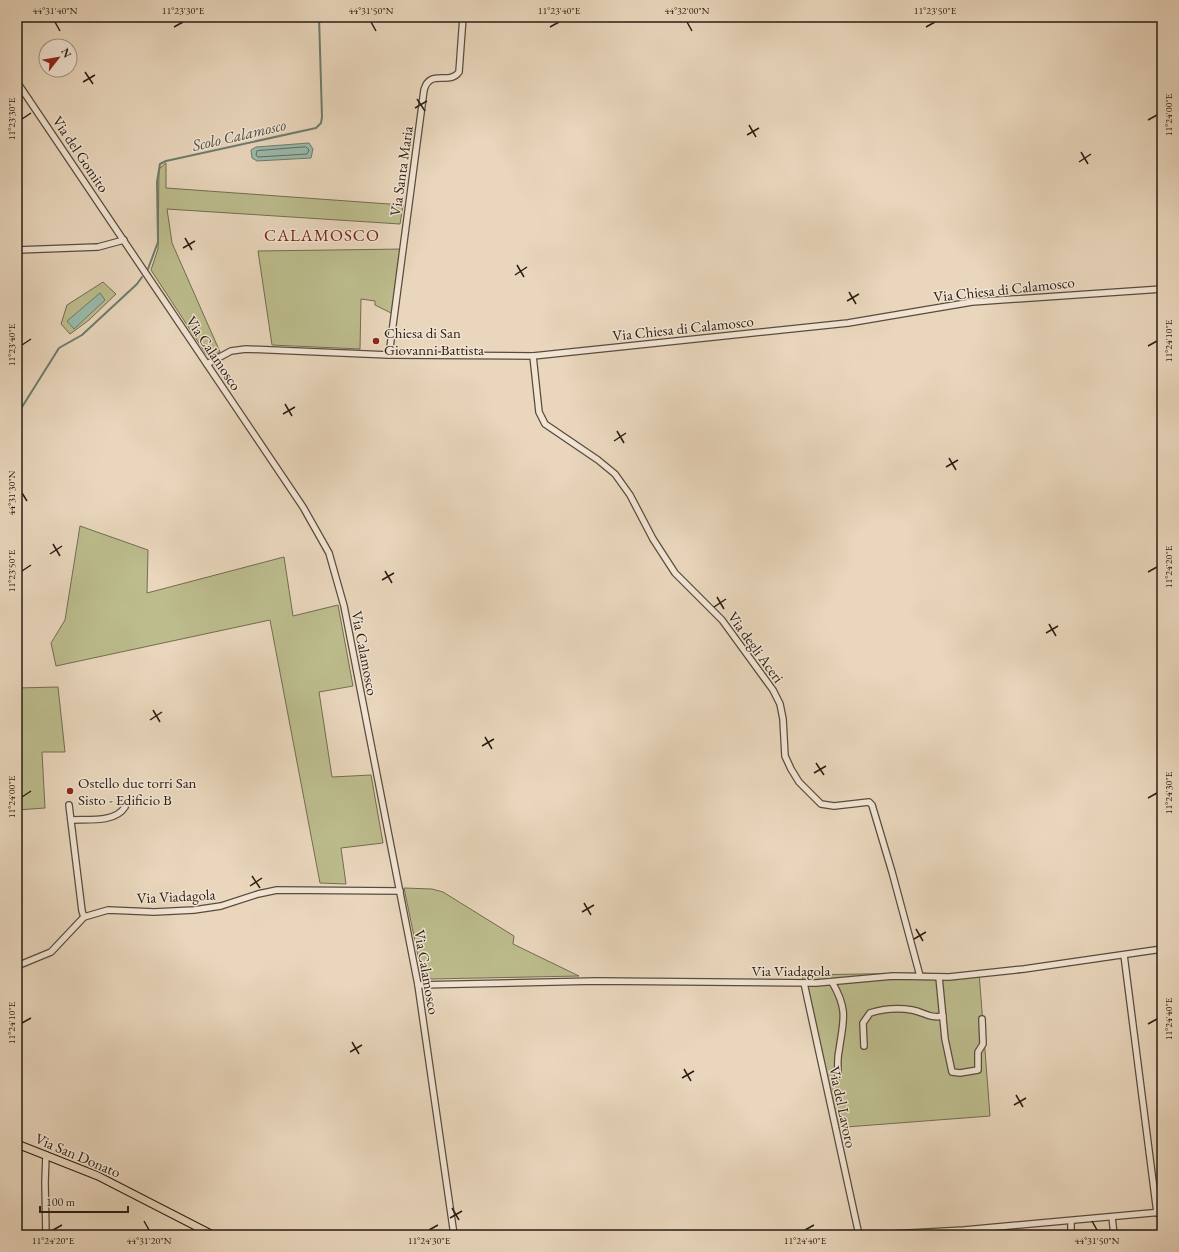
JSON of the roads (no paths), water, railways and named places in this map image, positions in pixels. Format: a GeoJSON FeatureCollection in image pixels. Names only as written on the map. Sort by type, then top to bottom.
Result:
{"type":"FeatureCollection","features":[{"type":"Feature","properties":{"kind":"main road","name":"Via San Donato"},"geometry":{"type":"LineString","coordinates":[[17,1144],[98,1176],[213,1235]]}},
{"type":"Feature","properties":{"kind":"street","name":"Via Santa Maria"},"geometry":{"type":"LineString","coordinates":[[389,355],[425,83],[430,79],[452,78],[459,72],[463,17]]}},
{"type":"Feature","properties":{"kind":"street","name":"Via del Gomito"},"geometry":{"type":"LineString","coordinates":[[17,82],[124,240]]}},
{"type":"Feature","properties":{"kind":"street"},"geometry":{"type":"LineString","coordinates":[[17,250],[98,247],[124,240]]}},
{"type":"Feature","properties":{"kind":"street","name":"Via Calamosco"},"geometry":{"type":"LineString","coordinates":[[124,240],[312,520],[332,560],[344,606],[418,985],[454,1235]]}},
{"type":"Feature","properties":{"kind":"street","name":"Via Chiesa di Calamosco"},"geometry":{"type":"LineString","coordinates":[[207,364],[231,351],[246,349],[389,355],[533,356],[840,324],[988,300],[1162,289]]}},
{"type":"Feature","properties":{"kind":"street","name":"Via degli Aceri"},"geometry":{"type":"LineString","coordinates":[[533,356],[539,412],[545,424],[598,460],[615,474],[630,494],[654,539],[675,573],[722,620],[773,690],[780,704],[783,719],[786,756],[791,770],[799,782],[821,804],[834,806],[869,802],[872,805],[920,976]]}},
{"type":"Feature","properties":{"kind":"street"},"geometry":{"type":"LineString","coordinates":[[17,966],[51,952],[84,917],[69,805]]}},
{"type":"Feature","properties":{"kind":"street"},"geometry":{"type":"LineString","coordinates":[[71,820],[112,818],[121,814],[125,807]]}},
{"type":"Feature","properties":{"kind":"street","name":"Via Viadagola"},"geometry":{"type":"LineString","coordinates":[[84,917],[108,910],[154,912],[194,910],[222,906],[258,894],[277,890],[400,891]]}},
{"type":"Feature","properties":{"kind":"street","name":"Via Viadagola"},"geometry":{"type":"LineString","coordinates":[[418,985],[596,981],[804,983],[893,976],[939,977],[1024,969],[1162,949]]}},
{"type":"Feature","properties":{"kind":"street"},"geometry":{"type":"LineString","coordinates":[[874,1235],[1071,1221],[1159,1212],[1124,955]]}},
{"type":"Feature","properties":{"kind":"street"},"geometry":{"type":"LineString","coordinates":[[939,977],[943,1016],[952,1072],[974,1072],[978,1069],[978,1052],[983,1044],[982,1019]]}},
{"type":"Feature","properties":{"kind":"street"},"geometry":{"type":"LineString","coordinates":[[832,982],[841,999],[844,1012],[844,1026],[838,1051],[838,1076]]}},
{"type":"Feature","properties":{"kind":"street","name":"Via del Lavoro"},"geometry":{"type":"LineString","coordinates":[[804,983],[859,1235]]}},
{"type":"Feature","properties":{"kind":"street"},"geometry":{"type":"LineString","coordinates":[[864,1046],[863,1023],[870,1013],[880,1010],[913,1010],[932,1018],[943,1016]]}},
{"type":"Feature","properties":{"kind":"street"},"geometry":{"type":"LineString","coordinates":[[46,1155],[46,1235]]}},
{"type":"Feature","properties":{"kind":"street"},"geometry":{"type":"LineString","coordinates":[[1112,1217],[1114,1235]]}},
{"type":"Feature","properties":{"kind":"street"},"geometry":{"type":"LineString","coordinates":[[1071,1221],[1072,1235]]}},
{"type":"Feature","properties":{"kind":"water"},"geometry":{"type":"Polygon","coordinates":[[[309,143],[313,149],[311,158],[257,161],[252,158],[251,150],[256,147],[309,143]]]}},
{"type":"Feature","properties":{"kind":"water"},"geometry":{"type":"Polygon","coordinates":[[[100,293],[105,300],[74,329],[67,321],[100,293]]]}},
{"type":"Feature","properties":{"kind":"waterway","name":"Scolo Calamosco"},"geometry":{"type":"LineString","coordinates":[[148,269],[158,242],[157,182],[160,164],[166,161],[316,128],[321,123],[319,17]]}},
{"type":"Feature","properties":{"kind":"waterway","name":"Scolo Calamosco"},"geometry":{"type":"LineString","coordinates":[[17,415],[59,348],[82,335],[137,284],[142,277]]}},
{"type":"Feature","properties":{"kind":"place","name":"Chiesa di San Giovanni Battista"},"geometry":{"type":"Point","coordinates":[376,341]}},
{"type":"Feature","properties":{"kind":"place","name":"Ostello due torri San Sisto - Edificio B"},"geometry":{"type":"Point","coordinates":[70,791]}},
{"type":"Feature","properties":{"kind":"district","name":"CALAMOSCO"},"geometry":{"type":"Point","coordinates":[322,235]}}]}
